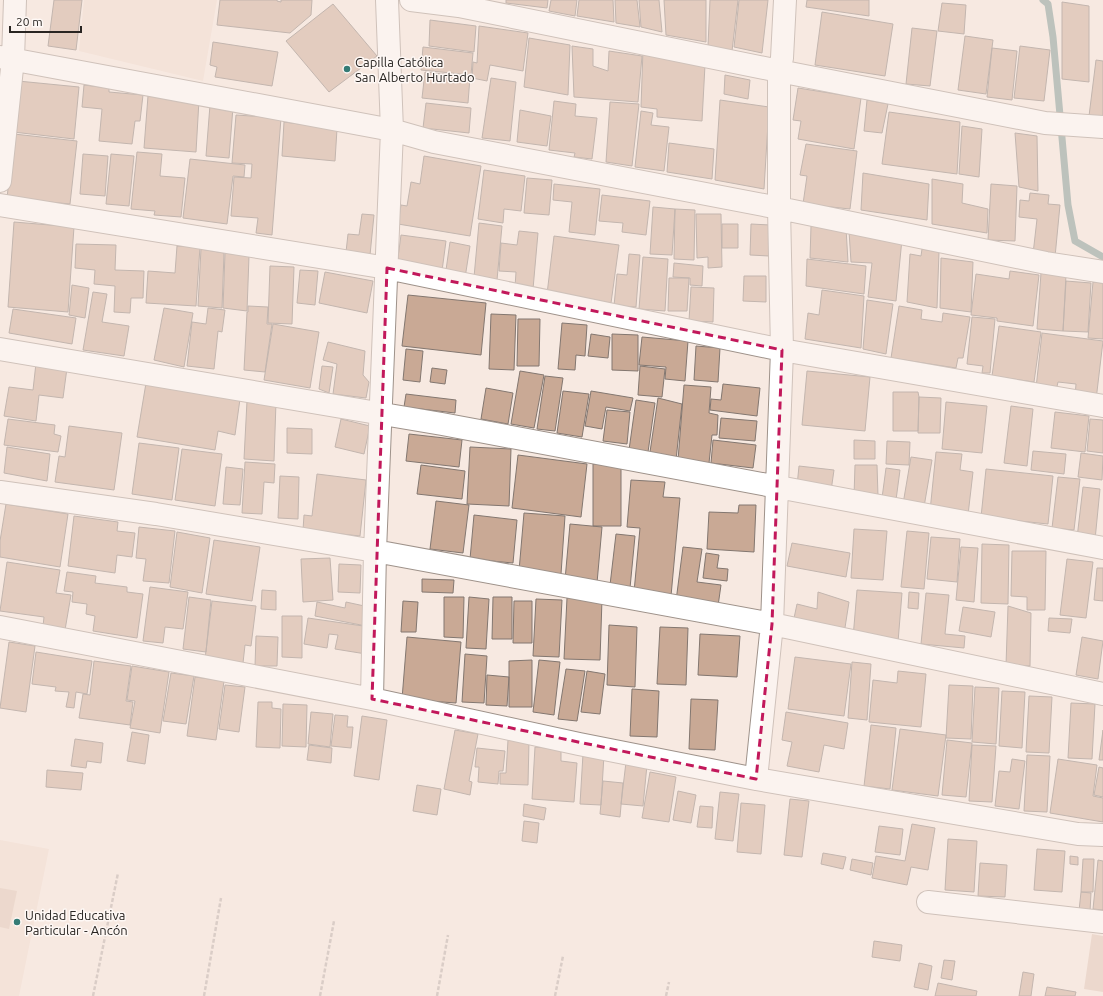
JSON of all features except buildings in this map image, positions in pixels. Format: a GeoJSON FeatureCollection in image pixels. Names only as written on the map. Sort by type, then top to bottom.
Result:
{"type":"FeatureCollection","features":[{"type":"Feature","properties":{"kind":"street"},"geometry":{"type":"LineString","coordinates":[[0,181],[6,58],[15,0]]}},
{"type":"Feature","properties":{"kind":"street"},"geometry":{"type":"LineString","coordinates":[[372,699],[375,551],[392,130],[387,0]]}},
{"type":"Feature","properties":{"kind":"street"},"geometry":{"type":"LineString","coordinates":[[411,0],[459,6],[1045,123],[1103,127]]}},
{"type":"Feature","properties":{"kind":"street"},"geometry":{"type":"LineString","coordinates":[[756,779],[772,624],[782,350],[779,208],[779,71],[782,58],[785,0]]}},
{"type":"Feature","properties":{"kind":"street"},"geometry":{"type":"LineString","coordinates":[[6,58],[392,130],[434,142],[779,208],[1046,263],[1103,272]]}},
{"type":"Feature","properties":{"kind":"street"},"geometry":{"type":"LineString","coordinates":[[0,205],[387,268],[782,350],[1103,406]]}},
{"type":"Feature","properties":{"kind":"street"},"geometry":{"type":"LineString","coordinates":[[0,349],[381,413],[1103,548]]}},
{"type":"Feature","properties":{"kind":"street"},"geometry":{"type":"LineString","coordinates":[[0,492],[156,514],[375,551],[772,624],[1103,694]]}},
{"type":"Feature","properties":{"kind":"street"},"geometry":{"type":"LineString","coordinates":[[0,627],[372,699],[571,742],[756,779],[1062,831],[1103,835]]}},
{"type":"Feature","properties":{"kind":"street"},"geometry":{"type":"LineString","coordinates":[[928,902],[1103,922]]}},
{"type":"Feature","properties":{"kind":"path"},"geometry":{"type":"LineString","coordinates":[[93,996],[118,873]]}},
{"type":"Feature","properties":{"kind":"path"},"geometry":{"type":"LineString","coordinates":[[204,996],[221,898]]}},
{"type":"Feature","properties":{"kind":"path"},"geometry":{"type":"LineString","coordinates":[[320,996],[334,921]]}},
{"type":"Feature","properties":{"kind":"path"},"geometry":{"type":"LineString","coordinates":[[437,996],[448,934]]}},
{"type":"Feature","properties":{"kind":"path"},"geometry":{"type":"LineString","coordinates":[[555,996],[563,956]]}},
{"type":"Feature","properties":{"kind":"path"},"geometry":{"type":"LineString","coordinates":[[666,996],[669,982]]}},
{"type":"Feature","properties":{"kind":"highlighted area"},"geometry":{"type":"Polygon","coordinates":[[[387,268],[782,350],[772,624],[756,779],[372,699],[387,268]]]}},
{"type":"Feature","properties":{"kind":"shaded area"},"geometry":{"type":"Polygon","coordinates":[[[84,0],[217,0],[203,81],[79,51],[84,0]]]}},
{"type":"Feature","properties":{"kind":"shaded area","name":"Unidad Educativa Particular - Ancón"},"geometry":{"type":"Polygon","coordinates":[[[0,840],[49,849],[19,996],[0,996],[0,840]]]}},
{"type":"Feature","properties":{"kind":"shaded area"},"geometry":{"type":"Polygon","coordinates":[[[0,888],[17,891],[9,929],[0,927],[0,888]]]}},
{"type":"Feature","properties":{"kind":"shaded area"},"geometry":{"type":"Polygon","coordinates":[[[1092,934],[1103,936],[1103,992],[1084,989],[1092,934]]]}},
{"type":"Feature","properties":{"kind":"waterway"},"geometry":{"type":"LineString","coordinates":[[1043,0],[1048,4],[1053,37],[1068,205],[1075,241],[1103,257]]}},
{"type":"Feature","properties":{"kind":"place","name":"Capilla Católica San Alberto Hurtado"},"geometry":{"type":"Point","coordinates":[347,69]}},
{"type":"Feature","properties":{"kind":"place","name":"Unidad Educativa Particular - Ancón"},"geometry":{"type":"Point","coordinates":[17,922]}}]}
